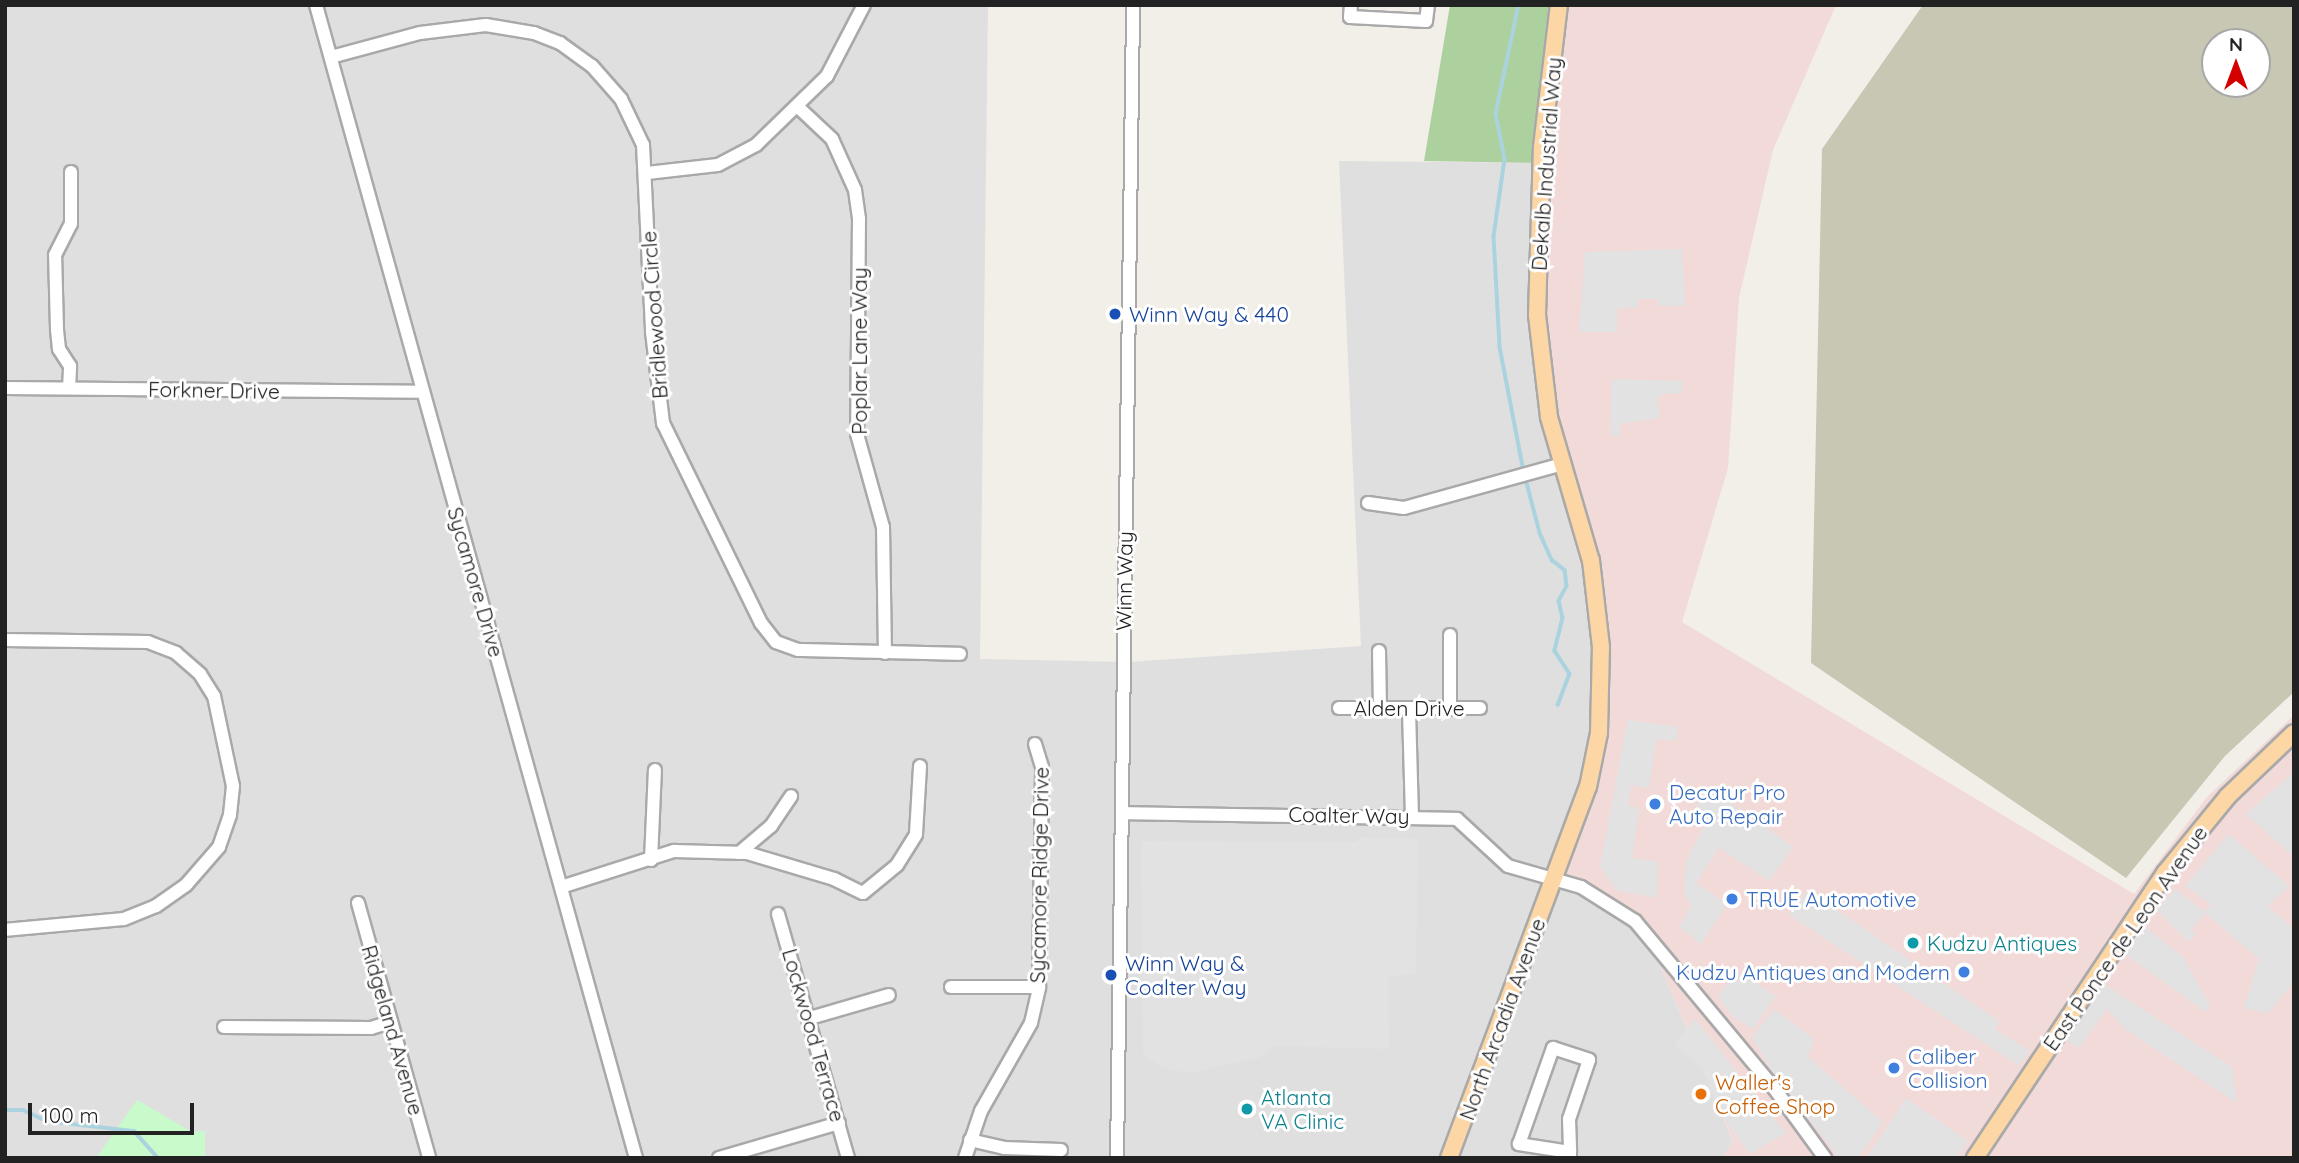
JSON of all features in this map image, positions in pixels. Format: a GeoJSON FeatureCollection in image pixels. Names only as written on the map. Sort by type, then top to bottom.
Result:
{"type":"FeatureCollection","features":[{"type":"Feature","properties":{"kind":"main road","name":"Dekalb Industrial Way"},"geometry":{"type":"LineString","coordinates":[[1554,880],[1588,788],[1599,733],[1601,648],[1591,561],[1563,464],[1542,362],[1537,264],[1542,146],[1559,5]]}},
{"type":"Feature","properties":{"kind":"main road","name":"East Ponce de Leon Avenue"},"geometry":{"type":"LineString","coordinates":[[1975,1158],[2165,873],[2228,796],[2294,733]]}},
{"type":"Feature","properties":{"kind":"main road","name":"North Arcadia Avenue"},"geometry":{"type":"LineString","coordinates":[[1449,1158],[1554,880]]}},
{"type":"Feature","properties":{"kind":"street","name":"Sycamore Drive"},"geometry":{"type":"LineString","coordinates":[[316,5],[636,1158]]}},
{"type":"Feature","properties":{"kind":"street"},"geometry":{"type":"LineString","coordinates":[[647,173],[699,170],[737,157],[798,107],[827,76],[863,9],[850,5]]}},
{"type":"Feature","properties":{"kind":"street","name":"Winn Way"},"geometry":{"type":"LineString","coordinates":[[1117,1158],[1133,5]]}},
{"type":"Feature","properties":{"kind":"street"},"geometry":{"type":"LineString","coordinates":[[1351,5],[1350,17],[1426,21],[1428,5]]}},
{"type":"Feature","properties":{"kind":"street","name":"Bridlewood Circle"},"geometry":{"type":"LineString","coordinates":[[331,57],[456,26],[505,27],[534,33],[575,52],[608,81],[633,120],[647,173],[660,411],[761,623],[776,642],[814,652],[960,654]]}},
{"type":"Feature","properties":{"kind":"street","name":"Poplar Lane Way"},"geometry":{"type":"LineString","coordinates":[[798,107],[832,139],[855,190],[859,219],[857,434],[883,527],[885,653]]}},
{"type":"Feature","properties":{"kind":"street"},"geometry":{"type":"LineString","coordinates":[[69,388],[70,366],[60,349],[57,329],[55,255],[71,224],[71,172]]}},
{"type":"Feature","properties":{"kind":"street","name":"Forkner Drive"},"geometry":{"type":"LineString","coordinates":[[5,388],[423,392]]}},
{"type":"Feature","properties":{"kind":"street"},"geometry":{"type":"LineString","coordinates":[[1368,503],[1404,508],[1563,464]]}},
{"type":"Feature","properties":{"kind":"street"},"geometry":{"type":"LineString","coordinates":[[1450,635],[1450,709]]}},
{"type":"Feature","properties":{"kind":"street"},"geometry":{"type":"LineString","coordinates":[[5,640],[148,642],[176,653],[200,674],[214,696],[233,786],[230,815],[219,847],[186,885],[156,905],[123,919],[37,931],[5,930]]}},
{"type":"Feature","properties":{"kind":"street"},"geometry":{"type":"LineString","coordinates":[[1379,652],[1380,710]]}},
{"type":"Feature","properties":{"kind":"street","name":"Alden Drive"},"geometry":{"type":"LineString","coordinates":[[1339,708],[1480,708]]}},
{"type":"Feature","properties":{"kind":"street"},"geometry":{"type":"LineString","coordinates":[[1409,710],[1412,815]]}},
{"type":"Feature","properties":{"kind":"street","name":"Sycamore Ridge Drive"},"geometry":{"type":"LineString","coordinates":[[965,1158],[970,1140],[1031,1023],[1039,987],[1042,767],[1035,744]]}},
{"type":"Feature","properties":{"kind":"street"},"geometry":{"type":"LineString","coordinates":[[561,887],[674,851],[739,853],[834,879],[863,893],[897,865],[916,834],[920,766]]}},
{"type":"Feature","properties":{"kind":"street"},"geometry":{"type":"LineString","coordinates":[[651,860],[655,770]]}},
{"type":"Feature","properties":{"kind":"street"},"geometry":{"type":"LineString","coordinates":[[739,853],[771,826],[792,796]]}},
{"type":"Feature","properties":{"kind":"street","name":"Coalter Way"},"geometry":{"type":"LineString","coordinates":[[1123,813],[1412,815],[1457,819],[1507,866],[1554,880]]}},
{"type":"Feature","properties":{"kind":"street"},"geometry":{"type":"LineString","coordinates":[[1554,880],[1595,894],[1645,931],[1774,1088],[1825,1158]]}},
{"type":"Feature","properties":{"kind":"street","name":"Ridgeland Avenue"},"geometry":{"type":"LineString","coordinates":[[358,903],[429,1158]]}},
{"type":"Feature","properties":{"kind":"street","name":"Lockwood Terrace"},"geometry":{"type":"LineString","coordinates":[[778,914],[848,1158]]}},
{"type":"Feature","properties":{"kind":"street"},"geometry":{"type":"LineString","coordinates":[[951,987],[1039,987]]}},
{"type":"Feature","properties":{"kind":"street"},"geometry":{"type":"LineString","coordinates":[[810,1018],[888,995]]}},
{"type":"Feature","properties":{"kind":"street"},"geometry":{"type":"LineString","coordinates":[[223,1027],[371,1028],[390,1023]]}},
{"type":"Feature","properties":{"kind":"street"},"geometry":{"type":"LineString","coordinates":[[1553,1048],[1589,1060],[1569,1119],[1570,1155],[1519,1144],[1553,1048]]}},
{"type":"Feature","properties":{"kind":"street"},"geometry":{"type":"LineString","coordinates":[[719,1158],[839,1123]]}},
{"type":"Feature","properties":{"kind":"street"},"geometry":{"type":"LineString","coordinates":[[970,1140],[1004,1148],[1061,1150]]}},
{"type":"Feature","properties":{"kind":"shaded area"},"geometry":{"type":"Polygon","coordinates":[[[5,5],[988,5],[980,659],[1129,662],[1361,646],[1339,161],[1546,163],[1536,330],[1568,517],[1589,600],[1643,923],[1733,1142],[1722,1158],[5,1158],[5,5]]]}},
{"type":"Feature","properties":{"kind":"shaded area"},"geometry":{"type":"Polygon","coordinates":[[[1563,5],[1836,5],[1773,150],[1739,298],[1728,468],[1682,622],[2134,894],[2207,797],[2294,715],[2294,1158],[1722,1158],[1733,1141],[1643,923],[1553,878],[1594,743],[1601,692],[1589,600],[1568,517],[1536,330],[1546,163],[1563,5]]]}},
{"type":"Feature","properties":{"kind":"shaded area"},"geometry":{"type":"Polygon","coordinates":[[[1923,5],[2294,5],[2294,692],[2225,756],[2126,878],[1811,663],[1822,149],[1923,5]]]}},
{"type":"Feature","properties":{"kind":"shaded area"},"geometry":{"type":"Polygon","coordinates":[[[1682,249],[1685,306],[1658,306],[1658,299],[1638,299],[1638,307],[1617,308],[1617,332],[1579,332],[1585,252],[1682,249]]]}},
{"type":"Feature","properties":{"kind":"shaded area"},"geometry":{"type":"Polygon","coordinates":[[[1612,379],[1683,381],[1681,393],[1663,394],[1657,399],[1660,418],[1620,424],[1620,437],[1610,434],[1612,379]]]}},
{"type":"Feature","properties":{"kind":"shaded area"},"geometry":{"type":"Polygon","coordinates":[[[1628,720],[1678,727],[1676,741],[1656,739],[1649,788],[1631,785],[1628,806],[1639,808],[1632,858],[1658,862],[1657,898],[1616,890],[1600,866],[1628,720]]]}},
{"type":"Feature","properties":{"kind":"shaded area"},"geometry":{"type":"Polygon","coordinates":[[[2294,772],[2294,857],[2246,814],[2294,772]]]}},
{"type":"Feature","properties":{"kind":"shaded area"},"geometry":{"type":"Polygon","coordinates":[[[1706,785],[1793,847],[1769,881],[1719,848],[1696,883],[1727,904],[1701,944],[1679,927],[1691,906],[1684,893],[1686,862],[1705,824],[1693,815],[1706,785]]]}},
{"type":"Feature","properties":{"kind":"shaded area"},"geometry":{"type":"Polygon","coordinates":[[[2229,834],[2289,886],[2268,907],[2292,927],[2294,982],[2268,1013],[2244,1008],[2259,959],[2205,913],[2191,929],[2196,934],[2188,942],[2157,910],[2175,889],[2205,912],[2211,904],[2185,886],[2229,834]]]}},
{"type":"Feature","properties":{"kind":"shaded area"},"geometry":{"type":"Polygon","coordinates":[[[1359,837],[1418,839],[1416,974],[1388,976],[1389,1049],[1276,1046],[1258,1058],[1189,1073],[1160,1067],[1143,1053],[1141,841],[1357,842],[1359,837]]]}},
{"type":"Feature","properties":{"kind":"shaded area"},"geometry":{"type":"Polygon","coordinates":[[[1808,890],[1999,1021],[1995,1029],[2030,1051],[2019,1066],[1789,915],[1808,890]]]}},
{"type":"Feature","properties":{"kind":"shaded area"},"geometry":{"type":"Polygon","coordinates":[[[2144,926],[2183,957],[2210,1005],[2205,1012],[2125,954],[2144,926]]]}},
{"type":"Feature","properties":{"kind":"shaded area"},"geometry":{"type":"Polygon","coordinates":[[[1736,971],[1776,996],[1753,1029],[1732,1016],[1718,996],[1736,971]]]}},
{"type":"Feature","properties":{"kind":"shaded area"},"geometry":{"type":"Polygon","coordinates":[[[2104,984],[2232,1067],[2237,1103],[2126,1030],[2107,1009],[2079,1048],[2063,1038],[2104,984]]]}},
{"type":"Feature","properties":{"kind":"shaded area"},"geometry":{"type":"Polygon","coordinates":[[[1774,1009],[1814,1039],[1808,1057],[1883,1122],[1858,1158],[1839,1158],[1771,1070],[1752,1037],[1774,1009]]]}},
{"type":"Feature","properties":{"kind":"shaded area"},"geometry":{"type":"Polygon","coordinates":[[[1695,1019],[1786,1133],[1750,1154],[1718,1111],[1704,1070],[1674,1044],[1695,1019]]]}},
{"type":"Feature","properties":{"kind":"shaded area"},"geometry":{"type":"Polygon","coordinates":[[[1906,1098],[1968,1141],[1957,1158],[1866,1158],[1906,1098]]]}},
{"type":"Feature","properties":{"kind":"green space"},"geometry":{"type":"Polygon","coordinates":[[[1450,5],[1563,5],[1546,163],[1424,161],[1450,5]]]}},
{"type":"Feature","properties":{"kind":"green space"},"geometry":{"type":"Polygon","coordinates":[[[137,1100],[192,1132],[205,1131],[205,1158],[96,1158],[137,1100]]]}},
{"type":"Feature","properties":{"kind":"waterway"},"geometry":{"type":"LineString","coordinates":[[1519,5],[1496,114],[1505,159],[1494,236],[1500,347],[1523,466]]}},
{"type":"Feature","properties":{"kind":"waterway"},"geometry":{"type":"LineString","coordinates":[[1527,483],[1540,533],[1552,560],[1565,570],[1567,586],[1559,601],[1563,618],[1555,651],[1570,674],[1558,705]]}},
{"type":"Feature","properties":{"kind":"waterway"},"geometry":{"type":"LineString","coordinates":[[5,1110],[23,1110],[47,1121],[134,1131],[158,1158]]}},
{"type":"Feature","properties":{"kind":"place","name":"Winn Way & 440"},"geometry":{"type":"Point","coordinates":[1115,314]}},
{"type":"Feature","properties":{"kind":"place","name":"Decatur Pro Auto Repair"},"geometry":{"type":"Point","coordinates":[1655,804]}},
{"type":"Feature","properties":{"kind":"place","name":"TRUE Automotive"},"geometry":{"type":"Point","coordinates":[1732,899]}},
{"type":"Feature","properties":{"kind":"place","name":"Kudzu Antiques"},"geometry":{"type":"Point","coordinates":[1913,943]}},
{"type":"Feature","properties":{"kind":"place","name":"Kudzu Antiques and Modern"},"geometry":{"type":"Point","coordinates":[1964,972]}},
{"type":"Feature","properties":{"kind":"place","name":"Winn Way & Coalter Way"},"geometry":{"type":"Point","coordinates":[1111,975]}},
{"type":"Feature","properties":{"kind":"place","name":"Caliber Collision"},"geometry":{"type":"Point","coordinates":[1894,1068]}},
{"type":"Feature","properties":{"kind":"place","name":"Waller's Coffee Shop"},"geometry":{"type":"Point","coordinates":[1701,1094]}},
{"type":"Feature","properties":{"kind":"place","name":"Atlanta VA Clinic"},"geometry":{"type":"Point","coordinates":[1247,1109]}}]}
